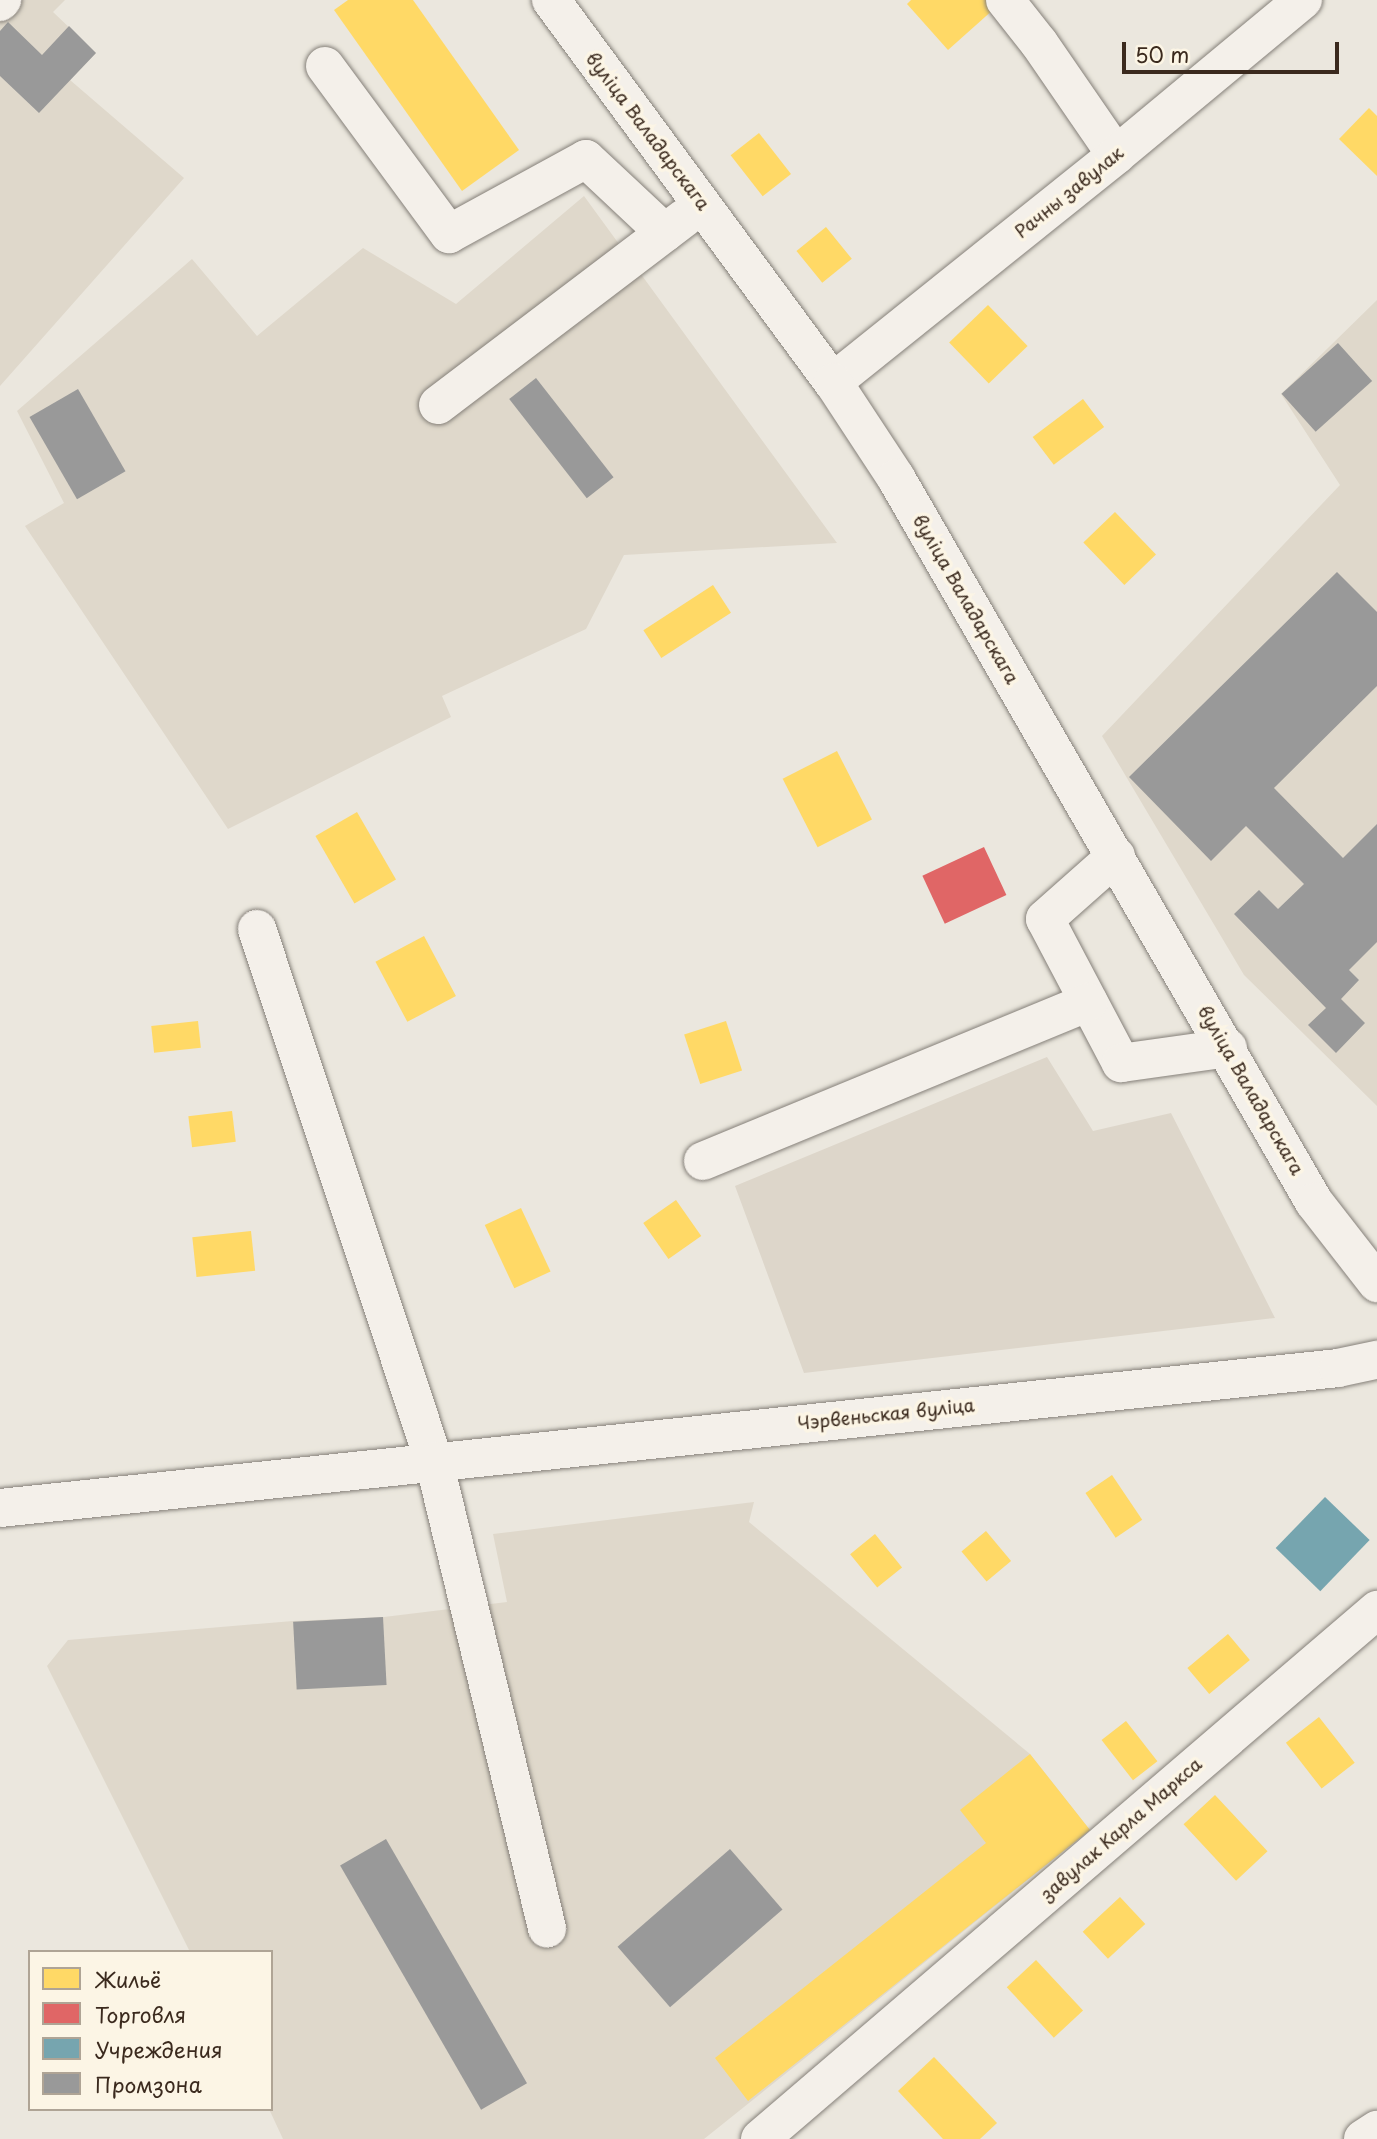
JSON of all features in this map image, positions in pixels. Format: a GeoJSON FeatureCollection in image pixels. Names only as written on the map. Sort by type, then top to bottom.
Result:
{"type":"FeatureCollection","features":[{"type":"Feature","properties":{"kind":"main road","name":"вуліца Валадарскага"},"geometry":{"type":"LineString","coordinates":[[551,0],[833,382],[896,478],[1228,1048],[1314,1202],[1377,1283]]}},
{"type":"Feature","properties":{"kind":"main road"},"geometry":{"type":"LineString","coordinates":[[1006,0],[1116,155]]}},
{"type":"Feature","properties":{"kind":"main road","name":"Рачны завулак"},"geometry":{"type":"LineString","coordinates":[[833,382],[1116,155],[1303,0]]}},
{"type":"Feature","properties":{"kind":"main road"},"geometry":{"type":"LineString","coordinates":[[325,66],[449,234],[586,159],[665,233]]}},
{"type":"Feature","properties":{"kind":"main road"},"geometry":{"type":"LineString","coordinates":[[438,405],[702,204]]}},
{"type":"Feature","properties":{"kind":"main road"},"geometry":{"type":"LineString","coordinates":[[1116,856],[1045,919],[1121,1063],[1228,1048]]}},
{"type":"Feature","properties":{"kind":"main road"},"geometry":{"type":"LineString","coordinates":[[257,929],[434,1461],[547,1929]]}},
{"type":"Feature","properties":{"kind":"main road"},"geometry":{"type":"LineString","coordinates":[[703,1161],[1088,1002]]}},
{"type":"Feature","properties":{"kind":"main road","name":"вуліца Валадарскага"},"geometry":{"type":"LineString","coordinates":[[1335,1229],[1377,1265]]}},
{"type":"Feature","properties":{"kind":"main road","name":"Чэрвеньская вуліца"},"geometry":{"type":"LineString","coordinates":[[0,1508],[1338,1368],[1377,1360]]}},
{"type":"Feature","properties":{"kind":"main road","name":"Чэрвеньская вуліца"},"geometry":{"type":"LineString","coordinates":[[1338,1368],[1377,1380]]}},
{"type":"Feature","properties":{"kind":"main road","name":"завулак Карла Маркса"},"geometry":{"type":"LineString","coordinates":[[760,2139],[1377,1609]]}},
{"type":"Feature","properties":{"kind":"main road"},"geometry":{"type":"LineString","coordinates":[[1363,2139],[1377,2130]]}},
{"type":"Feature","properties":{"kind":"shaded area"},"geometry":{"type":"Polygon","coordinates":[[[0,0],[65,0],[53,12],[96,53],[70,80],[184,178],[0,386],[0,0]]]}},
{"type":"Feature","properties":{"kind":"shaded area"},"geometry":{"type":"Polygon","coordinates":[[[584,196],[837,543],[624,555],[586,629],[442,696],[451,717],[228,829],[25,526],[64,503],[17,411],[192,259],[257,336],[363,248],[456,304],[584,196]]]}},
{"type":"Feature","properties":{"kind":"shaded area"},"geometry":{"type":"Polygon","coordinates":[[[1377,300],[1377,1106],[1244,975],[1102,736],[1340,485],[1281,394],[1377,300]]]}},
{"type":"Feature","properties":{"kind":"shaded area"},"geometry":{"type":"Polygon","coordinates":[[[1047,1057],[1093,1131],[1171,1113],[1275,1318],[804,1373],[735,1186],[1047,1057]]]}},
{"type":"Feature","properties":{"kind":"shaded area"},"geometry":{"type":"Polygon","coordinates":[[[754,1502],[749,1522],[1030,1754],[1090,1830],[704,2139],[283,2139],[270,2111],[273,2111],[273,1950],[189,1950],[47,1666],[68,1640],[293,1621],[384,1617],[507,1602],[493,1534],[754,1502]]]}},
{"type":"Feature","properties":{"kind":"building: Жильё"},"geometry":{"type":"Polygon","coordinates":[[[348,0],[413,0],[519,150],[462,191],[334,10],[348,0]]]}},
{"type":"Feature","properties":{"kind":"building: Жильё"},"geometry":{"type":"Polygon","coordinates":[[[911,0],[986,0],[994,9],[948,50],[907,4],[911,0]]]}},
{"type":"Feature","properties":{"kind":"building: Жильё"},"geometry":{"type":"Polygon","coordinates":[[[1369,108],[1377,116],[1377,176],[1339,139],[1369,108]]]}},
{"type":"Feature","properties":{"kind":"building: Жильё"},"geometry":{"type":"Polygon","coordinates":[[[759,133],[791,174],[763,196],[731,155],[759,133]]]}},
{"type":"Feature","properties":{"kind":"building: Жильё"},"geometry":{"type":"Polygon","coordinates":[[[826,227],[852,259],[822,283],[796,251],[826,227]]]}},
{"type":"Feature","properties":{"kind":"building: Жильё"},"geometry":{"type":"Polygon","coordinates":[[[988,305],[1028,346],[989,384],[949,343],[988,305]]]}},
{"type":"Feature","properties":{"kind":"building: Жильё"},"geometry":{"type":"Polygon","coordinates":[[[1083,399],[1104,427],[1054,465],[1033,437],[1083,399]]]}},
{"type":"Feature","properties":{"kind":"building: Жильё"},"geometry":{"type":"Polygon","coordinates":[[[1115,512],[1156,554],[1124,585],[1083,543],[1115,512]]]}},
{"type":"Feature","properties":{"kind":"building: Жильё"},"geometry":{"type":"Polygon","coordinates":[[[713,585],[731,613],[661,658],[643,630],[713,585]]]}},
{"type":"Feature","properties":{"kind":"building: Жильё"},"geometry":{"type":"Polygon","coordinates":[[[837,751],[872,820],[818,847],[783,779],[837,751]]]}},
{"type":"Feature","properties":{"kind":"building: Жильё"},"geometry":{"type":"Polygon","coordinates":[[[357,812],[396,880],[354,904],[315,836],[357,812]]]}},
{"type":"Feature","properties":{"kind":"building: Жильё"},"geometry":{"type":"Polygon","coordinates":[[[424,936],[456,996],[407,1022],[375,962],[424,936]]]}},
{"type":"Feature","properties":{"kind":"building: Жильё"},"geometry":{"type":"Polygon","coordinates":[[[198,1021],[201,1048],[154,1053],[151,1026],[198,1021]]]}},
{"type":"Feature","properties":{"kind":"building: Жильё"},"geometry":{"type":"Polygon","coordinates":[[[726,1021],[742,1070],[700,1084],[684,1035],[726,1021]]]}},
{"type":"Feature","properties":{"kind":"building: Жильё"},"geometry":{"type":"Polygon","coordinates":[[[232,1111],[236,1142],[192,1147],[188,1116],[232,1111]]]}},
{"type":"Feature","properties":{"kind":"building: Жильё"},"geometry":{"type":"Polygon","coordinates":[[[676,1200],[701,1236],[668,1259],[643,1223],[676,1200]]]}},
{"type":"Feature","properties":{"kind":"building: Жильё"},"geometry":{"type":"Polygon","coordinates":[[[521,1208],[551,1271],[514,1288],[485,1225],[521,1208]]]}},
{"type":"Feature","properties":{"kind":"building: Жильё"},"geometry":{"type":"Polygon","coordinates":[[[251,1231],[255,1271],[197,1277],[192,1237],[251,1231]]]}},
{"type":"Feature","properties":{"kind":"building: Жильё"},"geometry":{"type":"Polygon","coordinates":[[[1112,1475],[1142,1520],[1116,1538],[1085,1493],[1112,1475]]]}},
{"type":"Feature","properties":{"kind":"building: Жильё"},"geometry":{"type":"Polygon","coordinates":[[[986,1531],[1011,1561],[987,1581],[961,1552],[986,1531]]]}},
{"type":"Feature","properties":{"kind":"building: Жильё"},"geometry":{"type":"Polygon","coordinates":[[[875,1534],[902,1567],[877,1588],[850,1554],[875,1534]]]}},
{"type":"Feature","properties":{"kind":"building: Жильё"},"geometry":{"type":"Polygon","coordinates":[[[1228,1634],[1250,1660],[1209,1694],[1187,1668],[1228,1634]]]}},
{"type":"Feature","properties":{"kind":"building: Жильё"},"geometry":{"type":"Polygon","coordinates":[[[1319,1717],[1355,1763],[1322,1789],[1286,1743],[1319,1717]]]}},
{"type":"Feature","properties":{"kind":"building: Жильё"},"geometry":{"type":"Polygon","coordinates":[[[1126,1721],[1157,1761],[1133,1780],[1102,1740],[1126,1721]]]}},
{"type":"Feature","properties":{"kind":"building: Жильё"},"geometry":{"type":"Polygon","coordinates":[[[1030,1754],[1090,1830],[748,2101],[715,2058],[986,1843],[960,1810],[1030,1754]]]}},
{"type":"Feature","properties":{"kind":"building: Жильё"},"geometry":{"type":"Polygon","coordinates":[[[1215,1795],[1268,1851],[1236,1881],[1184,1824],[1215,1795]]]}},
{"type":"Feature","properties":{"kind":"building: Жильё"},"geometry":{"type":"Polygon","coordinates":[[[1120,1897],[1145,1924],[1108,1959],[1083,1932],[1120,1897]]]}},
{"type":"Feature","properties":{"kind":"building: Жильё"},"geometry":{"type":"Polygon","coordinates":[[[1036,1960],[1083,2010],[1054,2038],[1007,1987],[1036,1960]]]}},
{"type":"Feature","properties":{"kind":"building: Жильё"},"geometry":{"type":"Polygon","coordinates":[[[934,2057],[997,2123],[980,2139],[943,2139],[898,2091],[934,2057]]]}},
{"type":"Feature","properties":{"kind":"building: Торговля"},"geometry":{"type":"Polygon","coordinates":[[[984,847],[1006,895],[945,924],[922,876],[984,847]]]}},
{"type":"Feature","properties":{"kind":"building: Учреждения"},"geometry":{"type":"Polygon","coordinates":[[[1325,1497],[1370,1540],[1320,1591],[1276,1548],[1325,1497]]]}},
{"type":"Feature","properties":{"kind":"building: Промзона"},"geometry":{"type":"Polygon","coordinates":[[[8,22],[42,55],[69,26],[96,53],[39,113],[0,76],[0,31],[8,22]]]}},
{"type":"Feature","properties":{"kind":"building: Промзона"},"geometry":{"type":"Polygon","coordinates":[[[1338,343],[1372,381],[1316,432],[1282,394],[1338,343]]]}},
{"type":"Feature","properties":{"kind":"building: Промзона"},"geometry":{"type":"Polygon","coordinates":[[[536,378],[614,477],[587,498],[509,399],[536,378]]]}},
{"type":"Feature","properties":{"kind":"building: Промзона"},"geometry":{"type":"Polygon","coordinates":[[[78,389],[126,471],[77,499],[30,417],[78,389]]]}},
{"type":"Feature","properties":{"kind":"building: Промзона"},"geometry":{"type":"Polygon","coordinates":[[[1337,572],[1377,612],[1377,686],[1274,788],[1343,858],[1377,824],[1377,942],[1349,970],[1359,980],[1341,999],[1365,1023],[1336,1053],[1308,1025],[1326,1008],[1234,914],[1259,890],[1278,909],[1304,884],[1246,826],[1211,861],[1129,777],[1337,572]]]}},
{"type":"Feature","properties":{"kind":"building: Промзона"},"geometry":{"type":"Polygon","coordinates":[[[383,1617],[387,1685],[297,1690],[293,1622],[383,1617]]]}},
{"type":"Feature","properties":{"kind":"building: Промзона"},"geometry":{"type":"Polygon","coordinates":[[[386,1839],[527,2083],[481,2110],[340,1866],[386,1839]]]}},
{"type":"Feature","properties":{"kind":"building: Промзона"},"geometry":{"type":"Polygon","coordinates":[[[730,1849],[782,1909],[670,2007],[618,1947],[730,1849]]]}}]}
